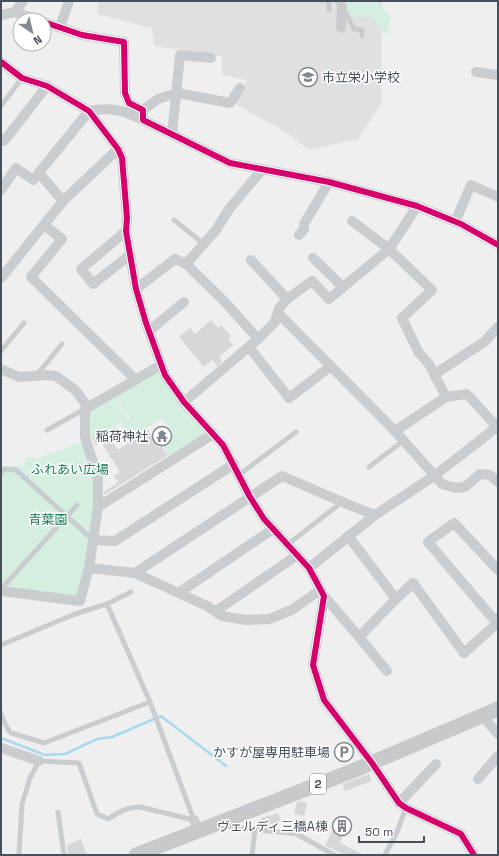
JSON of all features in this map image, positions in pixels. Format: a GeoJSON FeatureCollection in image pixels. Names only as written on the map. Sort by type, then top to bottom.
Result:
{"type":"FeatureCollection","features":[{"type":"Feature","properties":{"kind":"main road","name":"2"},"geometry":{"type":"LineString","coordinates":[[136,855],[196,825],[214,824],[372,763],[498,709]]}},
{"type":"Feature","properties":{"kind":"street"},"geometry":{"type":"LineString","coordinates":[[15,12],[23,1]]}},
{"type":"Feature","properties":{"kind":"street"},"geometry":{"type":"LineString","coordinates":[[60,27],[69,1]]}},
{"type":"Feature","properties":{"kind":"street"},"geometry":{"type":"LineString","coordinates":[[340,1],[342,12],[341,28]]}},
{"type":"Feature","properties":{"kind":"street"},"geometry":{"type":"LineString","coordinates":[[1,15],[12,13]]}},
{"type":"Feature","properties":{"kind":"street"},"geometry":{"type":"LineString","coordinates":[[52,24],[82,35],[124,42],[125,94],[129,103],[143,110]]}},
{"type":"Feature","properties":{"kind":"street"},"geometry":{"type":"LineString","coordinates":[[172,134],[180,55],[211,58]]}},
{"type":"Feature","properties":{"kind":"street"},"geometry":{"type":"LineString","coordinates":[[1,62],[22,78],[47,86],[89,111],[118,149],[122,158],[128,218],[126,231],[136,289],[165,375],[184,402],[223,445],[250,497],[264,519],[308,568],[322,593],[387,671]]}},
{"type":"Feature","properties":{"kind":"street"},"geometry":{"type":"LineString","coordinates":[[476,72],[498,75]]}},
{"type":"Feature","properties":{"kind":"street"},"geometry":{"type":"LineString","coordinates":[[4,141],[47,86]]}},
{"type":"Feature","properties":{"kind":"street"},"geometry":{"type":"LineString","coordinates":[[143,110],[158,99],[176,93],[230,103],[240,88]]}},
{"type":"Feature","properties":{"kind":"street"},"geometry":{"type":"LineString","coordinates":[[1,190],[16,168],[33,180],[89,111],[98,109],[115,109],[131,114],[230,163],[329,182],[417,206],[455,222],[498,246]]}},
{"type":"Feature","properties":{"kind":"street"},"geometry":{"type":"LineString","coordinates":[[143,110],[143,120]]}},
{"type":"Feature","properties":{"kind":"street"},"geometry":{"type":"LineString","coordinates":[[1,278],[63,201],[118,149]]}},
{"type":"Feature","properties":{"kind":"street"},"geometry":{"type":"LineString","coordinates":[[186,264],[216,230],[229,209],[262,170]]}},
{"type":"Feature","properties":{"kind":"street"},"geometry":{"type":"LineString","coordinates":[[39,174],[63,201]]}},
{"type":"Feature","properties":{"kind":"street"},"geometry":{"type":"LineString","coordinates":[[299,235],[304,229],[304,224],[329,182]]}},
{"type":"Feature","properties":{"kind":"street"},"geometry":{"type":"LineString","coordinates":[[455,222],[471,185],[498,197]]}},
{"type":"Feature","properties":{"kind":"street"},"geometry":{"type":"LineString","coordinates":[[184,402],[249,347],[275,322],[279,308],[287,299],[312,281],[329,299],[389,249],[417,206]]}},
{"type":"Feature","properties":{"kind":"street"},"geometry":{"type":"LineString","coordinates":[[352,221],[389,249],[432,290],[402,318],[419,353],[429,364],[446,397]]}},
{"type":"Feature","properties":{"kind":"street"},"geometry":{"type":"LineString","coordinates":[[44,225],[62,239],[31,277],[136,380]]}},
{"type":"Feature","properties":{"kind":"street"},"geometry":{"type":"LineString","coordinates":[[126,231],[81,269],[94,284],[130,255]]}},
{"type":"Feature","properties":{"kind":"street"},"geometry":{"type":"LineString","coordinates":[[313,258],[343,287]]}},
{"type":"Feature","properties":{"kind":"street"},"geometry":{"type":"LineString","coordinates":[[136,289],[175,259],[186,264],[224,301],[258,339]]}},
{"type":"Feature","properties":{"kind":"street"},"geometry":{"type":"LineString","coordinates":[[251,260],[287,299]]}},
{"type":"Feature","properties":{"kind":"street"},"geometry":{"type":"LineString","coordinates":[[149,331],[184,302]]}},
{"type":"Feature","properties":{"kind":"street"},"geometry":{"type":"LineString","coordinates":[[278,313],[395,431],[442,484],[456,488],[465,487],[480,474],[490,475],[498,482]]}},
{"type":"Feature","properties":{"kind":"street"},"geometry":{"type":"LineString","coordinates":[[435,374],[484,342],[498,327]]}},
{"type":"Feature","properties":{"kind":"street"},"geometry":{"type":"LineString","coordinates":[[249,347],[289,398],[330,366]]}},
{"type":"Feature","properties":{"kind":"street"},"geometry":{"type":"LineString","coordinates":[[86,408],[161,365]]}},
{"type":"Feature","properties":{"kind":"street"},"geometry":{"type":"LineString","coordinates":[[1,369],[18,377],[56,376],[75,390],[86,408],[84,437],[98,478],[98,507],[89,568],[80,601],[1,590]]}},
{"type":"Feature","properties":{"kind":"street"},"geometry":{"type":"LineString","coordinates":[[308,568],[375,515],[434,476],[498,428],[467,394],[446,397],[395,431]]}},
{"type":"Feature","properties":{"kind":"street"},"geometry":{"type":"LineString","coordinates":[[98,507],[213,434]]}},
{"type":"Feature","properties":{"kind":"street"},"geometry":{"type":"LineString","coordinates":[[93,540],[115,542],[234,464]]}},
{"type":"Feature","properties":{"kind":"street"},"geometry":{"type":"LineString","coordinates":[[135,572],[282,476],[375,515]]}},
{"type":"Feature","properties":{"kind":"street"},"geometry":{"type":"LineString","coordinates":[[359,637],[412,583],[464,653],[494,626],[497,620],[428,542],[454,524],[498,570]]}},
{"type":"Feature","properties":{"kind":"street"},"geometry":{"type":"LineString","coordinates":[[180,592],[273,529]]}},
{"type":"Feature","properties":{"kind":"street"},"geometry":{"type":"LineString","coordinates":[[348,536],[396,599]]}},
{"type":"Feature","properties":{"kind":"street"},"geometry":{"type":"LineString","coordinates":[[216,611],[296,556]]}},
{"type":"Feature","properties":{"kind":"street"},"geometry":{"type":"LineString","coordinates":[[89,568],[135,572],[180,592],[216,611],[222,616],[246,620],[269,619],[292,610],[322,593]]}},
{"type":"Feature","properties":{"kind":"street"},"geometry":{"type":"LineString","coordinates":[[322,593],[313,665],[324,700],[372,763],[402,806],[461,834],[474,855]]}},
{"type":"Feature","properties":{"kind":"street"},"geometry":{"type":"LineString","coordinates":[[482,716],[498,734]]}},
{"type":"Feature","properties":{"kind":"street"},"geometry":{"type":"LineString","coordinates":[[1,748],[39,762]]}},
{"type":"Feature","properties":{"kind":"street"},"geometry":{"type":"LineString","coordinates":[[478,779],[498,756]]}},
{"type":"Feature","properties":{"kind":"street"},"geometry":{"type":"LineString","coordinates":[[402,806],[436,764]]}},
{"type":"Feature","properties":{"kind":"lane"},"geometry":{"type":"LineString","coordinates":[[329,1],[329,10]]}},
{"type":"Feature","properties":{"kind":"lane"},"geometry":{"type":"LineString","coordinates":[[342,12],[347,15],[354,29],[362,30],[362,36]]}},
{"type":"Feature","properties":{"kind":"lane"},"geometry":{"type":"LineString","coordinates":[[1,106],[22,78]]}},
{"type":"Feature","properties":{"kind":"lane"},"geometry":{"type":"LineString","coordinates":[[174,220],[204,244]]}},
{"type":"Feature","properties":{"kind":"lane"},"geometry":{"type":"LineString","coordinates":[[1,351],[24,322]]}},
{"type":"Feature","properties":{"kind":"lane"},"geometry":{"type":"LineString","coordinates":[[36,376],[62,344]]}},
{"type":"Feature","properties":{"kind":"lane"},"geometry":{"type":"LineString","coordinates":[[48,430],[86,408]]}},
{"type":"Feature","properties":{"kind":"lane"},"geometry":{"type":"LineString","coordinates":[[239,475],[296,432]]}},
{"type":"Feature","properties":{"kind":"lane"},"geometry":{"type":"LineString","coordinates":[[369,467],[403,441]]}},
{"type":"Feature","properties":{"kind":"lane"},"geometry":{"type":"LineString","coordinates":[[1,473],[4,469],[16,470],[93,540]]}},
{"type":"Feature","properties":{"kind":"lane"},"geometry":{"type":"LineString","coordinates":[[287,545],[342,502]]}},
{"type":"Feature","properties":{"kind":"lane"},"geometry":{"type":"LineString","coordinates":[[1,590],[77,505]]}},
{"type":"Feature","properties":{"kind":"lane"},"geometry":{"type":"LineString","coordinates":[[1,645],[75,614],[107,604],[131,592]]}},
{"type":"Feature","properties":{"kind":"lane"},"geometry":{"type":"LineString","coordinates":[[107,604],[150,702],[196,825]]}},
{"type":"Feature","properties":{"kind":"lane"},"geometry":{"type":"LineString","coordinates":[[1,714],[7,728],[11,733],[44,743],[150,702]]}},
{"type":"Feature","properties":{"kind":"lane"},"geometry":{"type":"LineString","coordinates":[[19,855],[22,804],[30,778],[39,762],[79,763],[97,814],[108,819],[131,807],[140,807],[196,825]]}},
{"type":"Feature","properties":{"kind":"lane"},"geometry":{"type":"LineString","coordinates":[[385,855],[397,832],[402,806]]}},
{"type":"Feature","properties":{"kind":"lane"},"geometry":{"type":"LineString","coordinates":[[58,812],[64,855]]}},
{"type":"Feature","properties":{"kind":"lane"},"geometry":{"type":"LineString","coordinates":[[214,824],[297,834],[334,855]]}},
{"type":"Feature","properties":{"kind":"lane"},"geometry":{"type":"LineString","coordinates":[[252,855],[255,829]]}},
{"type":"Feature","properties":{"kind":"shaded area","name":"市立栄小学校"},"geometry":{"type":"Polygon","coordinates":[[[98,1],[382,1],[381,104],[358,139],[309,150],[286,132],[235,104],[247,80],[222,75],[222,56],[154,46],[152,28],[97,14],[98,1]]]}},
{"type":"Feature","properties":{"kind":"green space"},"geometry":{"type":"Polygon","coordinates":[[[344,1],[378,1],[380,6],[391,17],[387,35],[370,17],[356,17],[351,15],[344,1]]]}},
{"type":"Feature","properties":{"kind":"green space"},"geometry":{"type":"Polygon","coordinates":[[[161,369],[166,386],[193,420],[201,426],[205,435],[170,457],[160,441],[173,432],[162,418],[131,438],[121,424],[130,418],[114,396],[161,369]]]}},
{"type":"Feature","properties":{"kind":"green space"},"geometry":{"type":"Polygon","coordinates":[[[114,397],[128,419],[90,439],[89,412],[114,397]]]}},
{"type":"Feature","properties":{"kind":"green space","name":"青葉園"},"geometry":{"type":"Polygon","coordinates":[[[86,440],[95,478],[93,531],[78,598],[1,585],[1,468],[4,466],[23,466],[28,457],[36,459],[86,440]]]}},
{"type":"Feature","properties":{"kind":"building"},"geometry":{"type":"Polygon","coordinates":[[[211,320],[218,328],[221,325],[231,336],[228,339],[233,345],[219,357],[222,361],[217,366],[212,360],[204,367],[179,337],[190,328],[195,334],[211,320]]]}},
{"type":"Feature","properties":{"kind":"building"},"geometry":{"type":"Polygon","coordinates":[[[115,427],[118,434],[110,438],[118,450],[148,430],[159,448],[161,446],[168,455],[104,495],[104,492],[118,482],[114,476],[120,472],[101,442],[96,445],[92,438],[115,427]]]}},
{"type":"Feature","properties":{"kind":"building"},"geometry":{"type":"Polygon","coordinates":[[[369,774],[372,781],[345,791],[343,784],[369,774]]]}},
{"type":"Feature","properties":{"kind":"building"},"geometry":{"type":"Polygon","coordinates":[[[300,801],[307,803],[304,816],[294,814],[297,802],[300,801]]]}},
{"type":"Feature","properties":{"kind":"building"},"geometry":{"type":"Polygon","coordinates":[[[278,813],[281,821],[264,826],[261,818],[278,813]]]}},
{"type":"Feature","properties":{"kind":"building"},"geometry":{"type":"Polygon","coordinates":[[[340,816],[350,821],[340,843],[364,855],[344,855],[325,845],[340,816]]]}},
{"type":"Feature","properties":{"kind":"building"},"geometry":{"type":"Polygon","coordinates":[[[81,839],[87,855],[68,855],[67,845],[81,839]]]}},
{"type":"Feature","properties":{"kind":"waterway"},"geometry":{"type":"LineString","coordinates":[[1,738],[45,755],[65,754],[97,739],[112,737],[161,716],[226,766]]}},
{"type":"Feature","properties":{"kind":"cycle path"},"geometry":{"type":"LineString","coordinates":[[52,25],[82,35],[124,42],[125,93],[129,103],[143,110],[143,120],[230,163],[329,182],[417,206],[461,224],[498,245]]}},
{"type":"Feature","properties":{"kind":"cycle path"},"geometry":{"type":"LineString","coordinates":[[1,62],[22,78],[47,86],[89,111],[118,149],[122,158],[127,218],[126,231],[136,289],[146,323],[165,375],[184,402],[223,445],[250,497],[264,519],[309,568],[324,596],[313,665],[324,700],[372,763],[399,803],[406,808],[461,834],[474,855]]}},
{"type":"Feature","properties":{"kind":"place","name":"市立栄小学校"},"geometry":{"type":"Point","coordinates":[308,77]}},
{"type":"Feature","properties":{"kind":"place","name":"稲荷神社"},"geometry":{"type":"Point","coordinates":[162,436]}},
{"type":"Feature","properties":{"kind":"place","name":"かすが屋専用駐車場"},"geometry":{"type":"Point","coordinates":[344,752]}},
{"type":"Feature","properties":{"kind":"place","name":"ヴェルディ三橋A棟"},"geometry":{"type":"Point","coordinates":[342,826]}},
{"type":"Feature","properties":{"kind":"park label","name":"ふれあい広場"},"geometry":{"type":"Point","coordinates":[70,469]}}]}
